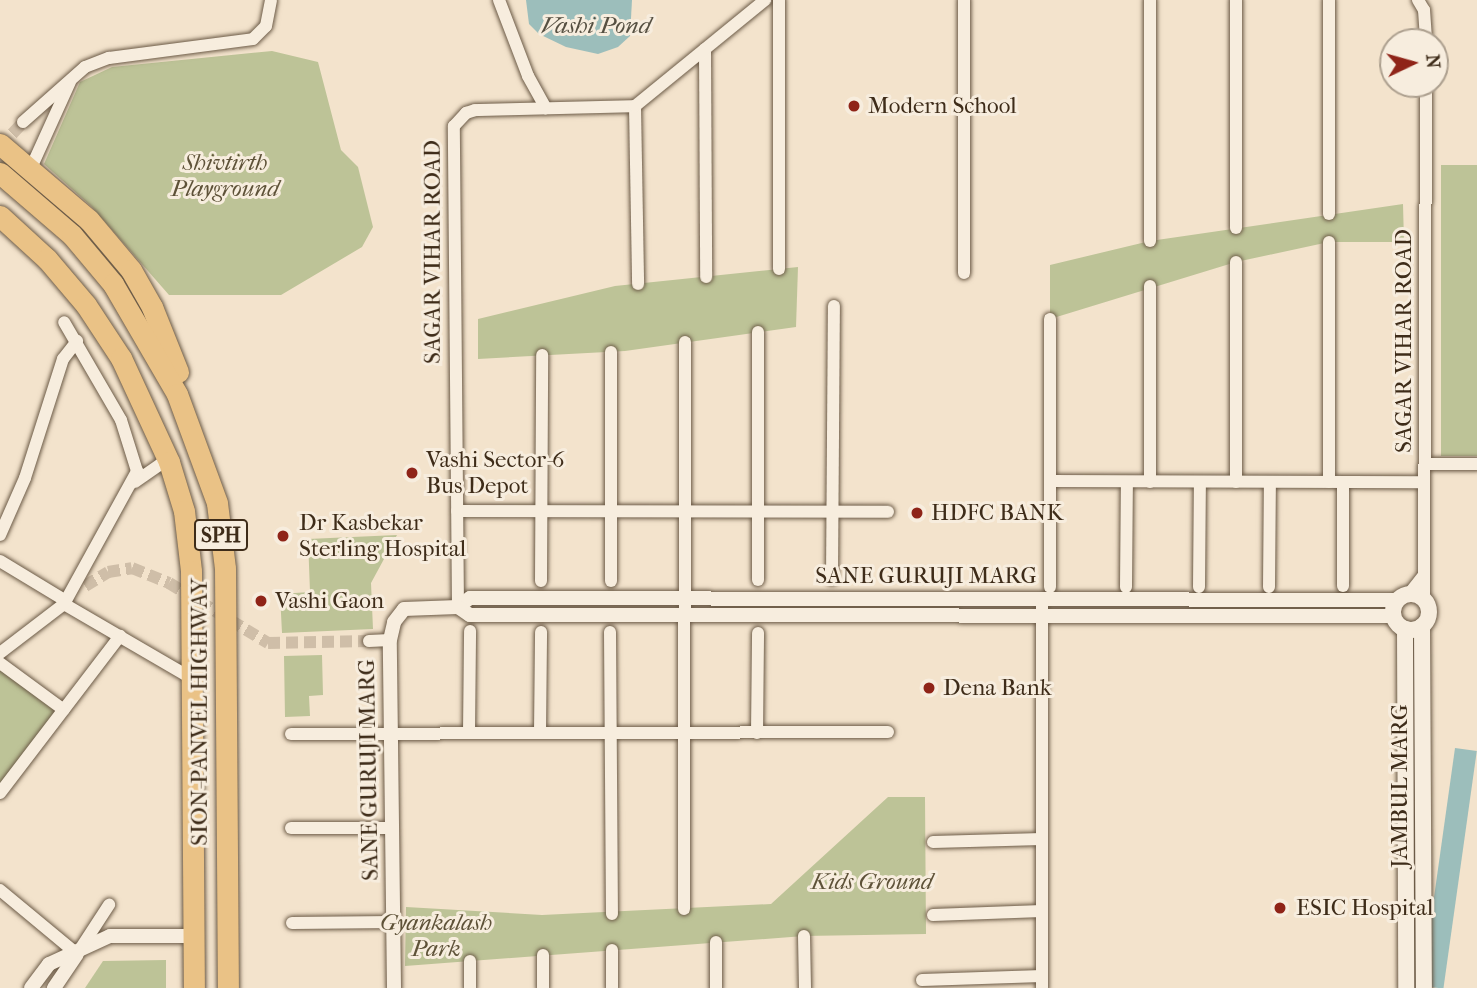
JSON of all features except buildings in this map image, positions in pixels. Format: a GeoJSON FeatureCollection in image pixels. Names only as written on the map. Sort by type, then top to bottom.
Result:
{"type":"FeatureCollection","features":[{"type":"Feature","properties":{"kind":"highway"},"geometry":{"type":"LineString","coordinates":[[0,144],[89,220],[131,270],[170,347],[201,451]]}},
{"type":"Feature","properties":{"kind":"highway","name":"SION-PANVEL HIGHWAY"},"geometry":{"type":"LineString","coordinates":[[0,173],[72,235],[113,284],[150,341],[201,451],[217,503],[225,568],[228,979]]}},
{"type":"Feature","properties":{"kind":"highway","name":"SION-PANVEL HIGHWAY"},"geometry":{"type":"LineString","coordinates":[[0,216],[47,259],[86,304],[121,358],[167,460],[184,511],[190,559],[193,679],[194,979]]}},
{"type":"Feature","properties":{"kind":"main road"},"geometry":{"type":"LineString","coordinates":[[1410,598],[1394,616],[1405,629],[1422,626]]}},
{"type":"Feature","properties":{"kind":"main road","name":"JAMBUL MARG"},"geometry":{"type":"LineString","coordinates":[[1410,598],[1429,616],[1422,626],[1424,988]]}},
{"type":"Feature","properties":{"kind":"main road","name":"JAMBUL MARG"},"geometry":{"type":"LineString","coordinates":[[1405,629],[1406,988]]}},
{"type":"Feature","properties":{"kind":"street"},"geometry":{"type":"LineString","coordinates":[[23,122],[73,76],[109,58],[253,39],[266,26],[271,0]]}},
{"type":"Feature","properties":{"kind":"street"},"geometry":{"type":"LineString","coordinates":[[499,0],[528,76],[546,108]]}},
{"type":"Feature","properties":{"kind":"street"},"geometry":{"type":"LineString","coordinates":[[638,284],[635,106],[765,0]]}},
{"type":"Feature","properties":{"kind":"street"},"geometry":{"type":"LineString","coordinates":[[779,0],[779,269]]}},
{"type":"Feature","properties":{"kind":"street"},"geometry":{"type":"LineString","coordinates":[[964,0],[964,273]]}},
{"type":"Feature","properties":{"kind":"street"},"geometry":{"type":"LineString","coordinates":[[1150,0],[1150,241]]}},
{"type":"Feature","properties":{"kind":"street"},"geometry":{"type":"LineString","coordinates":[[1236,0],[1236,228]]}},
{"type":"Feature","properties":{"kind":"street"},"geometry":{"type":"LineString","coordinates":[[1329,0],[1329,214]]}},
{"type":"Feature","properties":{"kind":"street"},"geometry":{"type":"LineString","coordinates":[[1418,0],[1424,10],[1425,28]]}},
{"type":"Feature","properties":{"kind":"street"},"geometry":{"type":"LineString","coordinates":[[705,49],[706,277]]}},
{"type":"Feature","properties":{"kind":"street"},"geometry":{"type":"LineString","coordinates":[[31,168],[73,76]]}},
{"type":"Feature","properties":{"kind":"street","name":"SAGAR VIHAR ROAD"},"geometry":{"type":"LineString","coordinates":[[1410,598],[1424,574],[1426,98]]}},
{"type":"Feature","properties":{"kind":"street","name":"SAGAR VIHAR ROAD"},"geometry":{"type":"LineString","coordinates":[[458,607],[452,134],[459,119],[475,110],[635,106]]}},
{"type":"Feature","properties":{"kind":"street"},"geometry":{"type":"LineString","coordinates":[[1329,242],[1329,482]]}},
{"type":"Feature","properties":{"kind":"street"},"geometry":{"type":"LineString","coordinates":[[1236,262],[1236,482]]}},
{"type":"Feature","properties":{"kind":"street"},"geometry":{"type":"LineString","coordinates":[[1150,286],[1150,482]]}},
{"type":"Feature","properties":{"kind":"street"},"geometry":{"type":"LineString","coordinates":[[832,579],[834,306]]}},
{"type":"Feature","properties":{"kind":"street"},"geometry":{"type":"LineString","coordinates":[[922,980],[1042,982],[1042,616],[1046,593],[1050,481],[1050,319]]}},
{"type":"Feature","properties":{"kind":"street"},"geometry":{"type":"LineString","coordinates":[[64,322],[98,374],[137,458],[132,484],[65,603]]}},
{"type":"Feature","properties":{"kind":"street"},"geometry":{"type":"LineString","coordinates":[[758,332],[758,580]]}},
{"type":"Feature","properties":{"kind":"street"},"geometry":{"type":"LineString","coordinates":[[0,536],[25,478],[63,359],[77,341]]}},
{"type":"Feature","properties":{"kind":"street"},"geometry":{"type":"LineString","coordinates":[[684,909],[685,342]]}},
{"type":"Feature","properties":{"kind":"street"},"geometry":{"type":"LineString","coordinates":[[611,352],[611,581]]}},
{"type":"Feature","properties":{"kind":"street"},"geometry":{"type":"LineString","coordinates":[[541,581],[542,355]]}},
{"type":"Feature","properties":{"kind":"street"},"geometry":{"type":"LineString","coordinates":[[132,484],[167,460]]}},
{"type":"Feature","properties":{"kind":"street"},"geometry":{"type":"LineString","coordinates":[[1424,464],[1477,464]]}},
{"type":"Feature","properties":{"kind":"street"},"geometry":{"type":"LineString","coordinates":[[1050,481],[1424,482]]}},
{"type":"Feature","properties":{"kind":"street"},"geometry":{"type":"LineString","coordinates":[[1126,587],[1127,482]]}},
{"type":"Feature","properties":{"kind":"street"},"geometry":{"type":"LineString","coordinates":[[1199,587],[1200,482]]}},
{"type":"Feature","properties":{"kind":"street"},"geometry":{"type":"LineString","coordinates":[[1269,587],[1270,482]]}},
{"type":"Feature","properties":{"kind":"street"},"geometry":{"type":"LineString","coordinates":[[1343,482],[1343,586]]}},
{"type":"Feature","properties":{"kind":"street"},"geometry":{"type":"LineString","coordinates":[[457,511],[888,512]]}},
{"type":"Feature","properties":{"kind":"street"},"geometry":{"type":"LineString","coordinates":[[0,561],[193,679]]}},
{"type":"Feature","properties":{"kind":"street"},"geometry":{"type":"LineString","coordinates":[[0,653],[85,586]]}},
{"type":"Feature","properties":{"kind":"street","name":"SANE GURUJI MARG"},"geometry":{"type":"LineString","coordinates":[[394,988],[390,640],[394,622],[404,609],[458,607],[470,598],[1046,593],[1410,598]]}},
{"type":"Feature","properties":{"kind":"street","name":"SANE GURUJI MARG"},"geometry":{"type":"LineString","coordinates":[[458,607],[470,615],[1394,616]]}},
{"type":"Feature","properties":{"kind":"street"},"geometry":{"type":"LineString","coordinates":[[469,733],[470,631]]}},
{"type":"Feature","properties":{"kind":"street"},"geometry":{"type":"LineString","coordinates":[[540,733],[541,632]]}},
{"type":"Feature","properties":{"kind":"street"},"geometry":{"type":"LineString","coordinates":[[610,632],[612,914]]}},
{"type":"Feature","properties":{"kind":"street"},"geometry":{"type":"LineString","coordinates":[[757,733],[758,633]]}},
{"type":"Feature","properties":{"kind":"street"},"geometry":{"type":"LineString","coordinates":[[0,793],[120,636]]}},
{"type":"Feature","properties":{"kind":"street"},"geometry":{"type":"LineString","coordinates":[[369,641],[390,640]]}},
{"type":"Feature","properties":{"kind":"street"},"geometry":{"type":"LineString","coordinates":[[0,663],[64,710]]}},
{"type":"Feature","properties":{"kind":"street"},"geometry":{"type":"LineString","coordinates":[[291,734],[888,732]]}},
{"type":"Feature","properties":{"kind":"street"},"geometry":{"type":"LineString","coordinates":[[291,828],[392,828]]}},
{"type":"Feature","properties":{"kind":"street"},"geometry":{"type":"LineString","coordinates":[[933,842],[1042,839]]}},
{"type":"Feature","properties":{"kind":"street"},"geometry":{"type":"LineString","coordinates":[[0,890],[76,954]]}},
{"type":"Feature","properties":{"kind":"street"},"geometry":{"type":"LineString","coordinates":[[54,988],[109,905]]}},
{"type":"Feature","properties":{"kind":"street"},"geometry":{"type":"LineString","coordinates":[[933,915],[1042,911]]}},
{"type":"Feature","properties":{"kind":"street"},"geometry":{"type":"LineString","coordinates":[[292,923],[393,922]]}},
{"type":"Feature","properties":{"kind":"street"},"geometry":{"type":"LineString","coordinates":[[31,988],[49,964],[116,935],[194,936]]}},
{"type":"Feature","properties":{"kind":"street"},"geometry":{"type":"LineString","coordinates":[[804,936],[804,988]]}},
{"type":"Feature","properties":{"kind":"street"},"geometry":{"type":"LineString","coordinates":[[716,942],[716,988]]}},
{"type":"Feature","properties":{"kind":"street"},"geometry":{"type":"LineString","coordinates":[[612,950],[612,988]]}},
{"type":"Feature","properties":{"kind":"street"},"geometry":{"type":"LineString","coordinates":[[543,955],[543,988]]}},
{"type":"Feature","properties":{"kind":"street"},"geometry":{"type":"LineString","coordinates":[[470,961],[470,988]]}},
{"type":"Feature","properties":{"kind":"green space","name":"Shivtirth Playground"},"geometry":{"type":"Polygon","coordinates":[[[272,51],[318,62],[341,150],[358,167],[373,227],[362,247],[281,295],[169,295],[92,207],[44,164],[80,82],[112,67],[272,51]]]}},
{"type":"Feature","properties":{"kind":"green space"},"geometry":{"type":"Polygon","coordinates":[[[1441,165],[1477,165],[1477,456],[1441,456],[1441,165]]]}},
{"type":"Feature","properties":{"kind":"green space"},"geometry":{"type":"Polygon","coordinates":[[[1403,204],[1404,242],[1329,242],[1236,262],[1050,319],[1050,265],[1150,241],[1403,204]]]}},
{"type":"Feature","properties":{"kind":"green space"},"geometry":{"type":"Polygon","coordinates":[[[798,267],[796,327],[625,351],[478,359],[478,319],[615,286],[798,267]]]}},
{"type":"Feature","properties":{"kind":"green space"},"geometry":{"type":"Polygon","coordinates":[[[397,535],[371,583],[373,629],[282,633],[280,594],[310,592],[308,539],[397,535]]]}},
{"type":"Feature","properties":{"kind":"green space"},"geometry":{"type":"Polygon","coordinates":[[[322,655],[323,695],[309,696],[310,716],[285,717],[284,656],[322,655]]]}},
{"type":"Feature","properties":{"kind":"green space"},"geometry":{"type":"Polygon","coordinates":[[[0,669],[56,712],[0,784],[0,669]]]}},
{"type":"Feature","properties":{"kind":"green space"},"geometry":{"type":"Polygon","coordinates":[[[888,797],[925,797],[926,934],[804,936],[405,966],[406,907],[542,915],[771,904],[888,797]]]}},
{"type":"Feature","properties":{"kind":"green space"},"geometry":{"type":"Polygon","coordinates":[[[166,960],[166,988],[85,988],[103,961],[166,960]]]}},
{"type":"Feature","properties":{"kind":"water","name":"Vashi Pond"},"geometry":{"type":"Polygon","coordinates":[[[526,0],[632,0],[630,36],[618,47],[598,54],[566,47],[539,34],[529,24],[526,0]]]}},
{"type":"Feature","properties":{"kind":"water"},"geometry":{"type":"Polygon","coordinates":[[[1455,748],[1477,751],[1443,988],[1422,986],[1455,748]]]}},
{"type":"Feature","properties":{"kind":"tunnel"},"geometry":{"type":"LineString","coordinates":[[0,147],[23,122]]}},
{"type":"Feature","properties":{"kind":"tunnel"},"geometry":{"type":"LineString","coordinates":[[85,586],[108,572],[132,568],[169,583],[268,643],[369,641]]}},
{"type":"Feature","properties":{"kind":"place","name":"Modern School"},"geometry":{"type":"Point","coordinates":[854,106]}},
{"type":"Feature","properties":{"kind":"place","name":"Vashi Sector-6 Bus Depot"},"geometry":{"type":"Point","coordinates":[412,473]}},
{"type":"Feature","properties":{"kind":"place","name":"HDFC BANK"},"geometry":{"type":"Point","coordinates":[917,513]}},
{"type":"Feature","properties":{"kind":"place","name":"Dr Kasbekar Sterling Hospital"},"geometry":{"type":"Point","coordinates":[283,536]}},
{"type":"Feature","properties":{"kind":"place","name":"Vashi Gaon"},"geometry":{"type":"Point","coordinates":[261,601]}},
{"type":"Feature","properties":{"kind":"place","name":"Dena Bank"},"geometry":{"type":"Point","coordinates":[929,688]}},
{"type":"Feature","properties":{"kind":"place","name":"ESIC Hospital"},"geometry":{"type":"Point","coordinates":[1280,908]}},
{"type":"Feature","properties":{"kind":"park label","name":"Kids Ground"},"geometry":{"type":"Point","coordinates":[872,882]}},
{"type":"Feature","properties":{"kind":"park label","name":"Gyankalash Park"},"geometry":{"type":"Point","coordinates":[436,936]}}]}
